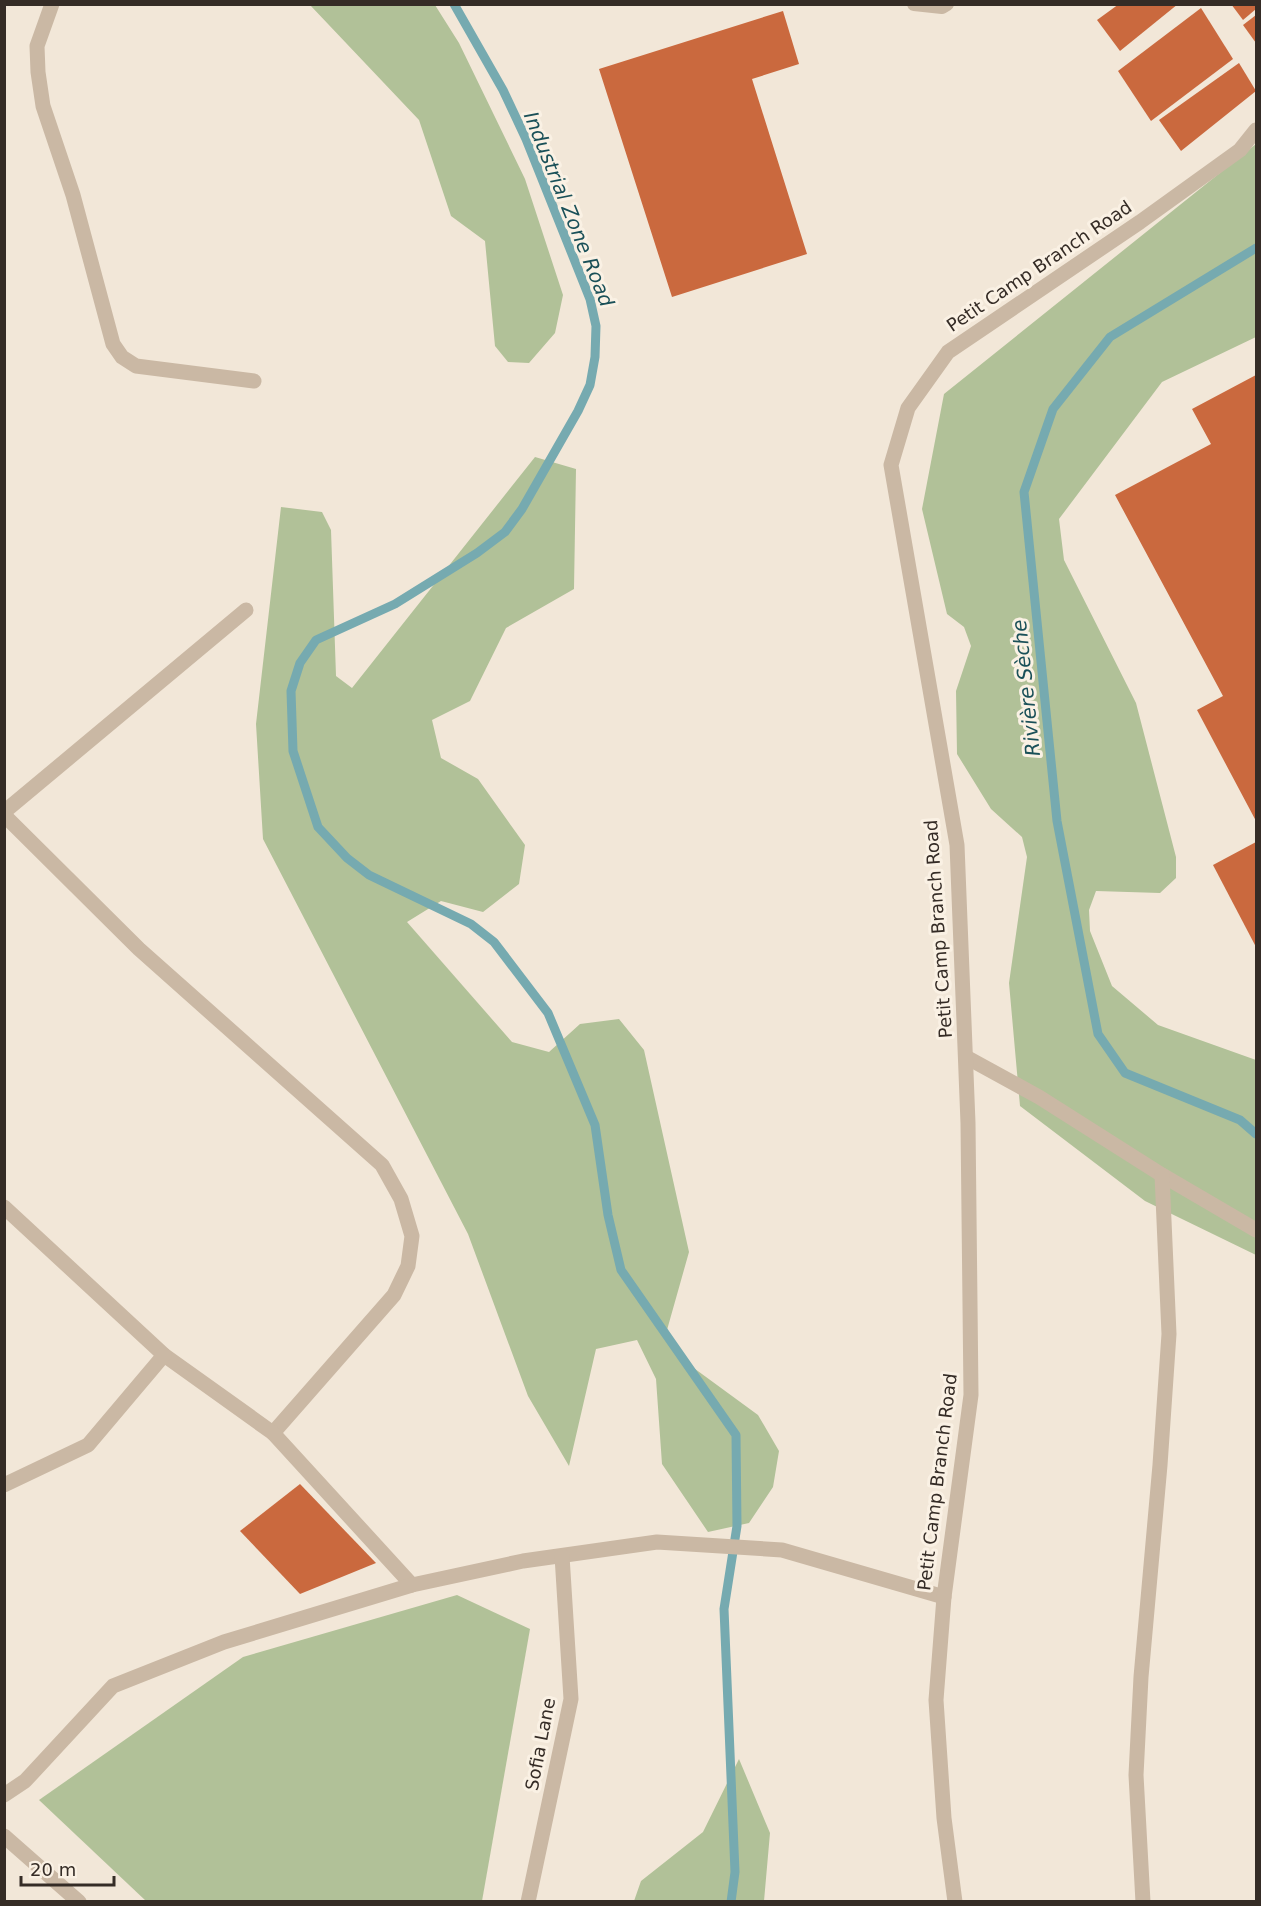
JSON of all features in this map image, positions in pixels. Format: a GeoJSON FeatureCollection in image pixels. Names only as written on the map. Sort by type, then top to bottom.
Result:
{"type":"FeatureCollection","features":[{"type":"Feature","properties":{"kind":"street"},"geometry":{"type":"LineString","coordinates":[[52,4],[37,46],[43,106],[73,195],[113,344],[122,357],[136,366],[254,381]]}},
{"type":"Feature","properties":{"kind":"street","name":"Petit Camp Branch Road"},"geometry":{"type":"LineString","coordinates":[[955,1902],[944,1818],[936,1700],[944,1597],[970,1395],[968,1123],[957,845],[891,465],[908,408],[948,352],[1140,222],[1240,150],[1257,130]]}},
{"type":"Feature","properties":{"kind":"street"},"geometry":{"type":"LineString","coordinates":[[246,610],[4,814],[139,949],[382,1165],[401,1199],[412,1236],[408,1266],[394,1295],[273,1433]]}},
{"type":"Feature","properties":{"kind":"street"},"geometry":{"type":"LineString","coordinates":[[966,1057],[1039,1097],[1162,1175],[1257,1230]]}},
{"type":"Feature","properties":{"kind":"street"},"geometry":{"type":"LineString","coordinates":[[1143,1902],[1136,1775],[1141,1677],[1169,1334],[1162,1175]]}},
{"type":"Feature","properties":{"kind":"street"},"geometry":{"type":"LineString","coordinates":[[4,1206],[164,1355],[273,1433],[412,1585]]}},
{"type":"Feature","properties":{"kind":"street"},"geometry":{"type":"LineString","coordinates":[[4,1485],[88,1445],[164,1355]]}},
{"type":"Feature","properties":{"kind":"street"},"geometry":{"type":"LineString","coordinates":[[4,1795],[25,1781],[113,1686],[224,1642],[412,1585],[523,1561],[657,1542],[782,1550],[944,1597]]}},
{"type":"Feature","properties":{"kind":"street","name":"Sofia Lane"},"geometry":{"type":"LineString","coordinates":[[528,1902],[571,1699],[562,1556]]}},
{"type":"Feature","properties":{"kind":"street"},"geometry":{"type":"LineString","coordinates":[[4,1836],[79,1902]]}},
{"type":"Feature","properties":{"kind":"lane"},"geometry":{"type":"LineString","coordinates":[[914,4],[942,7],[947,4]]}},
{"type":"Feature","properties":{"kind":"green space"},"geometry":{"type":"Polygon","coordinates":[[[310,5],[435,5],[459,43],[525,179],[563,295],[555,333],[529,363],[508,362],[495,346],[485,241],[451,216],[419,120],[310,5]]]}},
{"type":"Feature","properties":{"kind":"green space"},"geometry":{"type":"Polygon","coordinates":[[[1256,144],[1256,337],[1162,382],[1059,519],[1064,560],[1136,703],[1176,857],[1176,878],[1160,893],[1096,891],[1089,910],[1090,931],[1112,986],[1158,1025],[1256,1060],[1256,1255],[1145,1201],[1020,1106],[1009,983],[1027,857],[1022,837],[991,809],[957,754],[956,691],[971,646],[964,627],[947,614],[922,509],[944,394],[1256,144]]]}},
{"type":"Feature","properties":{"kind":"green space"},"geometry":{"type":"Polygon","coordinates":[[[535,457],[576,469],[574,589],[506,628],[470,701],[432,720],[441,758],[478,779],[525,845],[519,884],[483,912],[441,901],[407,922],[512,1042],[549,1052],[580,1024],[619,1019],[644,1050],[689,1252],[667,1330],[691,1366],[758,1415],[779,1451],[773,1487],[749,1523],[708,1532],[662,1464],[656,1379],[637,1340],[596,1349],[569,1466],[528,1396],[468,1234],[263,839],[256,724],[281,507],[322,512],[331,530],[336,676],[352,688],[535,457]]]}},
{"type":"Feature","properties":{"kind":"green space"},"geometry":{"type":"Polygon","coordinates":[[[457,1595],[530,1629],[482,1901],[146,1901],[39,1800],[243,1657],[457,1595]]]}},
{"type":"Feature","properties":{"kind":"green space"},"geometry":{"type":"Polygon","coordinates":[[[739,1759],[770,1833],[764,1901],[634,1901],[641,1881],[703,1832],[739,1759]]]}},
{"type":"Feature","properties":{"kind":"building"},"geometry":{"type":"Polygon","coordinates":[[[1119,4],[1178,4],[1120,51],[1097,20],[1119,4]]]}},
{"type":"Feature","properties":{"kind":"building"},"geometry":{"type":"Polygon","coordinates":[[[1231,4],[1256,4],[1256,9],[1243,20],[1231,4]]]}},
{"type":"Feature","properties":{"kind":"building"},"geometry":{"type":"Polygon","coordinates":[[[1201,8],[1233,59],[1151,121],[1118,71],[1201,8]]]}},
{"type":"Feature","properties":{"kind":"building"},"geometry":{"type":"Polygon","coordinates":[[[783,11],[799,64],[752,79],[807,254],[672,297],[599,69],[783,11]]]}},
{"type":"Feature","properties":{"kind":"building"},"geometry":{"type":"Polygon","coordinates":[[[1256,15],[1256,43],[1243,25],[1256,15]]]}},
{"type":"Feature","properties":{"kind":"building"},"geometry":{"type":"Polygon","coordinates":[[[1239,63],[1256,91],[1181,151],[1159,120],[1239,63]]]}},
{"type":"Feature","properties":{"kind":"building"},"geometry":{"type":"Polygon","coordinates":[[[1256,375],[1256,821],[1197,710],[1223,696],[1115,495],[1211,444],[1192,409],[1256,375]]]}},
{"type":"Feature","properties":{"kind":"building"},"geometry":{"type":"Polygon","coordinates":[[[1256,842],[1256,947],[1213,865],[1256,842]]]}},
{"type":"Feature","properties":{"kind":"building"},"geometry":{"type":"Polygon","coordinates":[[[300,1484],[376,1563],[300,1594],[240,1531],[300,1484]]]}},
{"type":"Feature","properties":{"kind":"waterway","name":"Industrial Zone Road"},"geometry":{"type":"LineString","coordinates":[[454,4],[503,90],[526,139],[590,299],[596,326],[595,357],[590,385],[578,411],[522,509],[505,532],[477,553],[395,604],[316,640],[300,663],[291,691],[293,751],[318,827],[347,858],[369,875],[471,924],[494,942],[548,1013],[595,1125],[608,1215],[621,1270],[736,1435],[737,1526],[724,1609],[735,1872],[731,1902]]}},
{"type":"Feature","properties":{"kind":"waterway","name":"Rivière Sèche"},"geometry":{"type":"LineString","coordinates":[[1256,248],[1110,337],[1053,409],[1024,492],[1057,821],[1098,1034],[1125,1073],[1240,1120],[1256,1134]]}}]}
